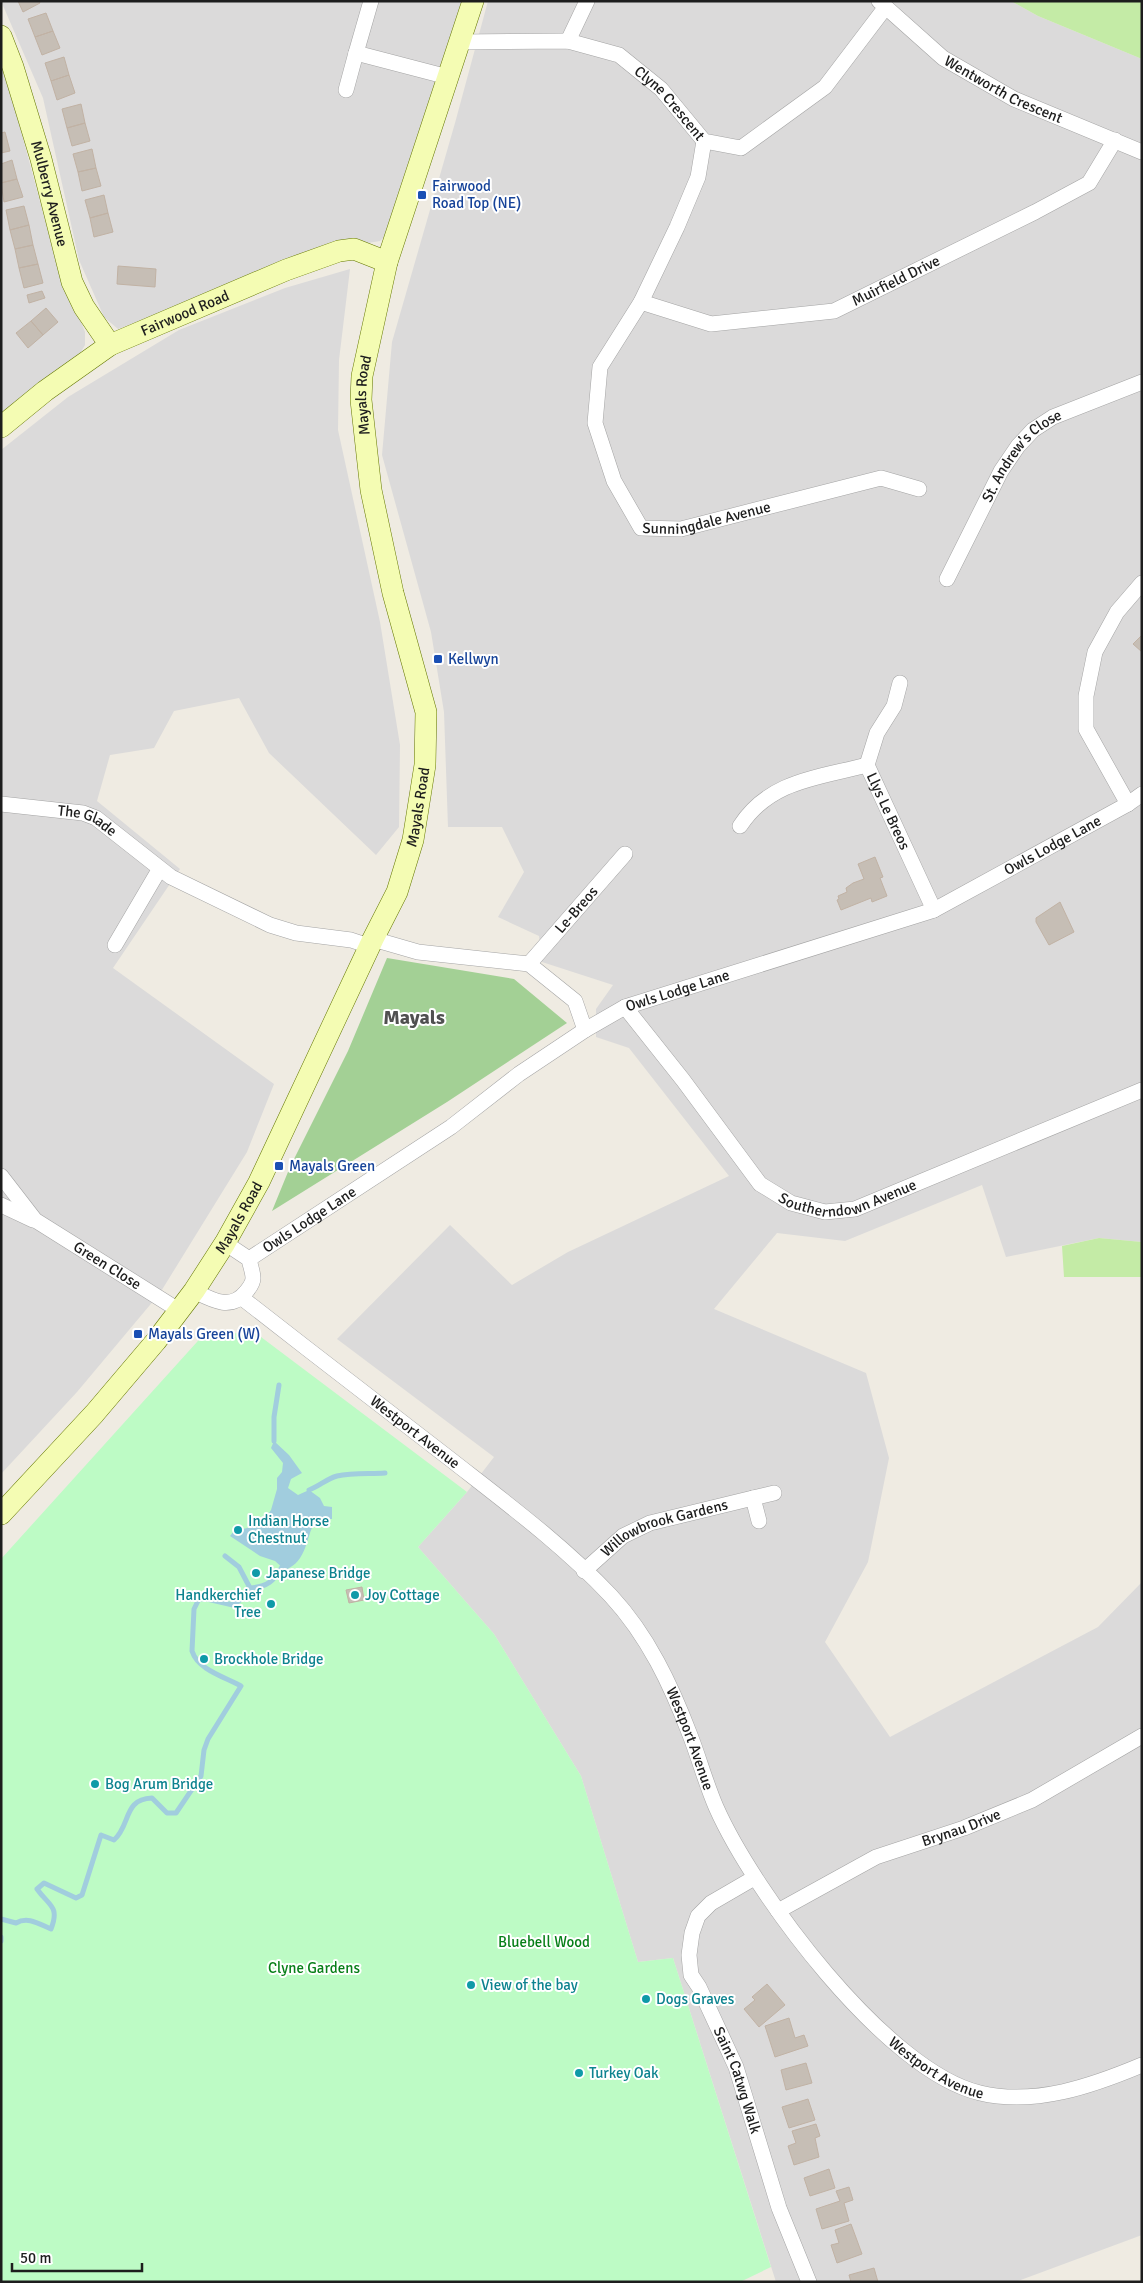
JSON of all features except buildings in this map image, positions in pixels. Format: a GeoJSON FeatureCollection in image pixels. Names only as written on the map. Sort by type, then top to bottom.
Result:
{"type":"FeatureCollection","features":[{"type":"Feature","properties":{"kind":"main road","name":"Mayals Road"},"geometry":{"type":"LineString","coordinates":[[1,1514],[94,1414],[180,1311],[225,1243],[259,1182],[371,942],[397,892],[413,840],[426,765],[426,712],[393,593],[371,490],[361,400],[362,376],[387,262],[473,1]]}},
{"type":"Feature","properties":{"kind":"main road","name":"Mulberry Avenue"},"geometry":{"type":"LineString","coordinates":[[1,36],[13,66],[41,158],[72,282],[84,307],[110,345]]}},
{"type":"Feature","properties":{"kind":"main road","name":"Fairwood Road"},"geometry":{"type":"LineString","coordinates":[[1,427],[45,390],[110,345],[286,270],[339,251],[354,249],[387,262]]}},
{"type":"Feature","properties":{"kind":"street"},"geometry":{"type":"LineString","coordinates":[[346,90],[371,1]]}},
{"type":"Feature","properties":{"kind":"street"},"geometry":{"type":"LineString","coordinates":[[568,41],[587,1]]}},
{"type":"Feature","properties":{"kind":"street","name":"Clyne Crescent"},"geometry":{"type":"LineString","coordinates":[[460,42],[568,41],[619,55],[661,89],[704,141],[741,148],[770,129],[825,87],[882,5]]}},
{"type":"Feature","properties":{"kind":"street","name":"Wentworth Crescent"},"geometry":{"type":"LineString","coordinates":[[882,5],[943,58],[1006,95],[1142,152]]}},
{"type":"Feature","properties":{"kind":"street"},"geometry":{"type":"LineString","coordinates":[[356,53],[448,77]]}},
{"type":"Feature","properties":{"kind":"street","name":"Muirfield Drive"},"geometry":{"type":"LineString","coordinates":[[641,302],[711,324],[834,311],[1089,183],[1115,140]]}},
{"type":"Feature","properties":{"kind":"street","name":"Sunningdale Avenue"},"geometry":{"type":"LineString","coordinates":[[704,141],[698,177],[677,227],[641,302],[600,367],[595,422],[614,481],[641,528],[681,529],[881,478],[919,488]]}},
{"type":"Feature","properties":{"kind":"street","name":"St. Andrew's Close"},"geometry":{"type":"LineString","coordinates":[[947,579],[1002,471],[1018,446],[1033,430],[1054,417],[1142,382]]}},
{"type":"Feature","properties":{"kind":"street"},"geometry":{"type":"LineString","coordinates":[[1128,804],[1086,729],[1086,696],[1095,652],[1117,612],[1142,582]]}},
{"type":"Feature","properties":{"kind":"street","name":"Llys Le Breos"},"geometry":{"type":"LineString","coordinates":[[900,683],[894,706],[877,734],[867,765],[934,910]]}},
{"type":"Feature","properties":{"kind":"street"},"geometry":{"type":"LineString","coordinates":[[740,826],[755,805],[781,788],[867,765]]}},
{"type":"Feature","properties":{"kind":"street","name":"Owls Lodge Lane"},"geometry":{"type":"LineString","coordinates":[[249,1259],[451,1127],[520,1074],[585,1030],[625,1007],[934,910],[1128,804],[1142,794]]}},
{"type":"Feature","properties":{"kind":"street","name":"The Glade"},"geometry":{"type":"LineString","coordinates":[[1,804],[90,815],[159,870]]}},
{"type":"Feature","properties":{"kind":"street","name":"Le-Breos"},"geometry":{"type":"LineString","coordinates":[[528,964],[624,854]]}},
{"type":"Feature","properties":{"kind":"street"},"geometry":{"type":"LineString","coordinates":[[115,945],[159,870],[270,925],[296,933],[371,942],[418,952],[528,964],[575,1001],[585,1030]]}},
{"type":"Feature","properties":{"kind":"street","name":"Southerndown Avenue"},"geometry":{"type":"LineString","coordinates":[[625,1007],[683,1080],[760,1184],[791,1203],[825,1212],[856,1210],[1142,1090]]}},
{"type":"Feature","properties":{"kind":"street","name":"Green Close"},"geometry":{"type":"LineString","coordinates":[[1,1176],[34,1220]]}},
{"type":"Feature","properties":{"kind":"street","name":"Green Close"},"geometry":{"type":"LineString","coordinates":[[1,1205],[34,1220],[180,1311]]}},
{"type":"Feature","properties":{"kind":"street"},"geometry":{"type":"LineString","coordinates":[[194,1291],[217,1302],[231,1303],[242,1298],[250,1287],[253,1279],[249,1259],[225,1243]]}},
{"type":"Feature","properties":{"kind":"street","name":"Westport Avenue"},"geometry":{"type":"LineString","coordinates":[[242,1298],[519,1513],[611,1597],[632,1623],[662,1667],[690,1733],[716,1808],[754,1878],[842,1992],[899,2048],[954,2084],[981,2094],[1017,2097],[1071,2091],[1142,2065]]}},
{"type":"Feature","properties":{"kind":"street","name":"Willowbrook Gardens"},"geometry":{"type":"LineString","coordinates":[[584,1571],[623,1536],[650,1523],[774,1493]]}},
{"type":"Feature","properties":{"kind":"street"},"geometry":{"type":"LineString","coordinates":[[753,1498],[759,1521]]}},
{"type":"Feature","properties":{"kind":"street","name":"Brynau Drive"},"geometry":{"type":"LineString","coordinates":[[778,1911],[876,1858],[964,1828],[1032,1800],[1142,1736]]}},
{"type":"Feature","properties":{"kind":"street","name":"Saint Catwg Walk"},"geometry":{"type":"LineString","coordinates":[[754,1878],[710,1903],[698,1916],[692,1933],[689,1955],[691,1974],[699,1987],[736,2067],[779,2208],[810,2282]]}},
{"type":"Feature","properties":{"kind":"shaded area"},"geometry":{"type":"Polygon","coordinates":[[[1,1],[465,1],[391,231],[380,241],[325,250],[118,329],[104,317],[79,260],[43,98],[1,1]]]}},
{"type":"Feature","properties":{"kind":"shaded area"},"geometry":{"type":"Polygon","coordinates":[[[488,1],[1011,1],[1038,16],[1142,59],[1142,1242],[1099,1238],[1006,1257],[982,1185],[845,1241],[777,1233],[714,1309],[866,1373],[889,1458],[868,1562],[825,1642],[890,1737],[1098,1627],[1142,1582],[1142,2235],[1015,2282],[776,2282],[673,1958],[638,1962],[581,1776],[494,1634],[418,1547],[467,1492],[494,1457],[337,1339],[450,1225],[512,1285],[568,1252],[729,1176],[629,1048],[596,1037],[596,1009],[613,985],[542,962],[539,936],[498,917],[524,872],[502,827],[448,827],[444,712],[431,632],[382,455],[392,342],[488,1]]]}},
{"type":"Feature","properties":{"kind":"shaded area"},"geometry":{"type":"Polygon","coordinates":[[[1,57],[55,257],[85,332],[85,345],[78,357],[1,419],[1,57]]]}},
{"type":"Feature","properties":{"kind":"shaded area"},"geometry":{"type":"Polygon","coordinates":[[[350,269],[339,360],[338,430],[380,622],[400,745],[399,827],[376,855],[269,753],[239,698],[174,711],[154,748],[110,755],[97,801],[180,869],[113,968],[274,1084],[247,1152],[160,1293],[77,1392],[1,1474],[1,450],[68,397],[179,330],[285,288],[350,269]]]}},
{"type":"Feature","properties":{"kind":"green space"},"geometry":{"type":"Polygon","coordinates":[[[1011,1],[1142,1],[1142,59],[1038,16],[1011,1]]]}},
{"type":"Feature","properties":{"kind":"green space"},"geometry":{"type":"Polygon","coordinates":[[[387,958],[514,979],[567,1023],[447,1102],[272,1211],[290,1167],[348,1051],[387,958]]]}},
{"type":"Feature","properties":{"kind":"green space"},"geometry":{"type":"Polygon","coordinates":[[[1099,1238],[1142,1242],[1142,1277],[1064,1277],[1062,1246],[1099,1238]]]}},
{"type":"Feature","properties":{"kind":"green space","name":"Clyne Gardens"},"geometry":{"type":"Polygon","coordinates":[[[206,1332],[257,1334],[467,1492],[418,1547],[494,1634],[581,1776],[638,1962],[673,1958],[771,2267],[740,2282],[1,2282],[1,1559],[206,1332]]]}},
{"type":"Feature","properties":{"kind":"water"},"geometry":{"type":"Polygon","coordinates":[[[274,1441],[289,1455],[302,1473],[291,1479],[288,1488],[298,1495],[309,1490],[320,1498],[324,1506],[332,1507],[332,1519],[321,1519],[315,1522],[300,1559],[285,1570],[275,1561],[260,1556],[230,1536],[234,1531],[261,1525],[271,1510],[277,1489],[277,1478],[282,1472],[283,1463],[271,1448],[274,1441]]]}},
{"type":"Feature","properties":{"kind":"waterway"},"geometry":{"type":"LineString","coordinates":[[274,1441],[274,1417],[279,1385]]}},
{"type":"Feature","properties":{"kind":"waterway"},"geometry":{"type":"LineString","coordinates":[[309,1490],[337,1476],[385,1473]]}},
{"type":"Feature","properties":{"kind":"waterway"},"geometry":{"type":"LineString","coordinates":[[225,1556],[239,1567],[250,1588],[265,1585],[276,1576],[282,1567]]}},
{"type":"Feature","properties":{"kind":"waterway"},"geometry":{"type":"LineString","coordinates":[[1,1919],[16,1923],[25,1920],[51,1929],[54,1911],[37,1889],[44,1883],[76,1898],[82,1895],[101,1835],[114,1840],[132,1808],[143,1799],[152,1798],[167,1813],[176,1813],[201,1776],[204,1750],[208,1739],[241,1686],[206,1668],[195,1658],[192,1651],[194,1609],[199,1599],[233,1605],[243,1598],[250,1588]]}},
{"type":"Feature","properties":{"kind":"place","name":"Fairwood Road Top (NE)"},"geometry":{"type":"Point","coordinates":[422,195]}},
{"type":"Feature","properties":{"kind":"place","name":"Kellwyn"},"geometry":{"type":"Point","coordinates":[438,659]}},
{"type":"Feature","properties":{"kind":"place","name":"Mayals Green"},"geometry":{"type":"Point","coordinates":[279,1166]}},
{"type":"Feature","properties":{"kind":"place","name":"Mayals Green (W)"},"geometry":{"type":"Point","coordinates":[138,1334]}},
{"type":"Feature","properties":{"kind":"place","name":"Indian Horse Chestnut"},"geometry":{"type":"Point","coordinates":[238,1530]}},
{"type":"Feature","properties":{"kind":"place","name":"Japanese Bridge"},"geometry":{"type":"Point","coordinates":[256,1573]}},
{"type":"Feature","properties":{"kind":"place","name":"Joy Cottage"},"geometry":{"type":"Point","coordinates":[355,1595]}},
{"type":"Feature","properties":{"kind":"place","name":"Handkerchief Tree"},"geometry":{"type":"Point","coordinates":[271,1604]}},
{"type":"Feature","properties":{"kind":"place","name":"Brockhole Bridge"},"geometry":{"type":"Point","coordinates":[204,1659]}},
{"type":"Feature","properties":{"kind":"place","name":"Bog Arum Bridge"},"geometry":{"type":"Point","coordinates":[95,1784]}},
{"type":"Feature","properties":{"kind":"place","name":"View of the bay"},"geometry":{"type":"Point","coordinates":[471,1985]}},
{"type":"Feature","properties":{"kind":"place","name":"Dogs Graves"},"geometry":{"type":"Point","coordinates":[646,1999]}},
{"type":"Feature","properties":{"kind":"place","name":"Turkey Oak"},"geometry":{"type":"Point","coordinates":[579,2073]}},
{"type":"Feature","properties":{"kind":"district","name":"Mayals"},"geometry":{"type":"Point","coordinates":[414,1017]}},
{"type":"Feature","properties":{"kind":"park label","name":"Bluebell Wood"},"geometry":{"type":"Point","coordinates":[544,1942]}}]}
